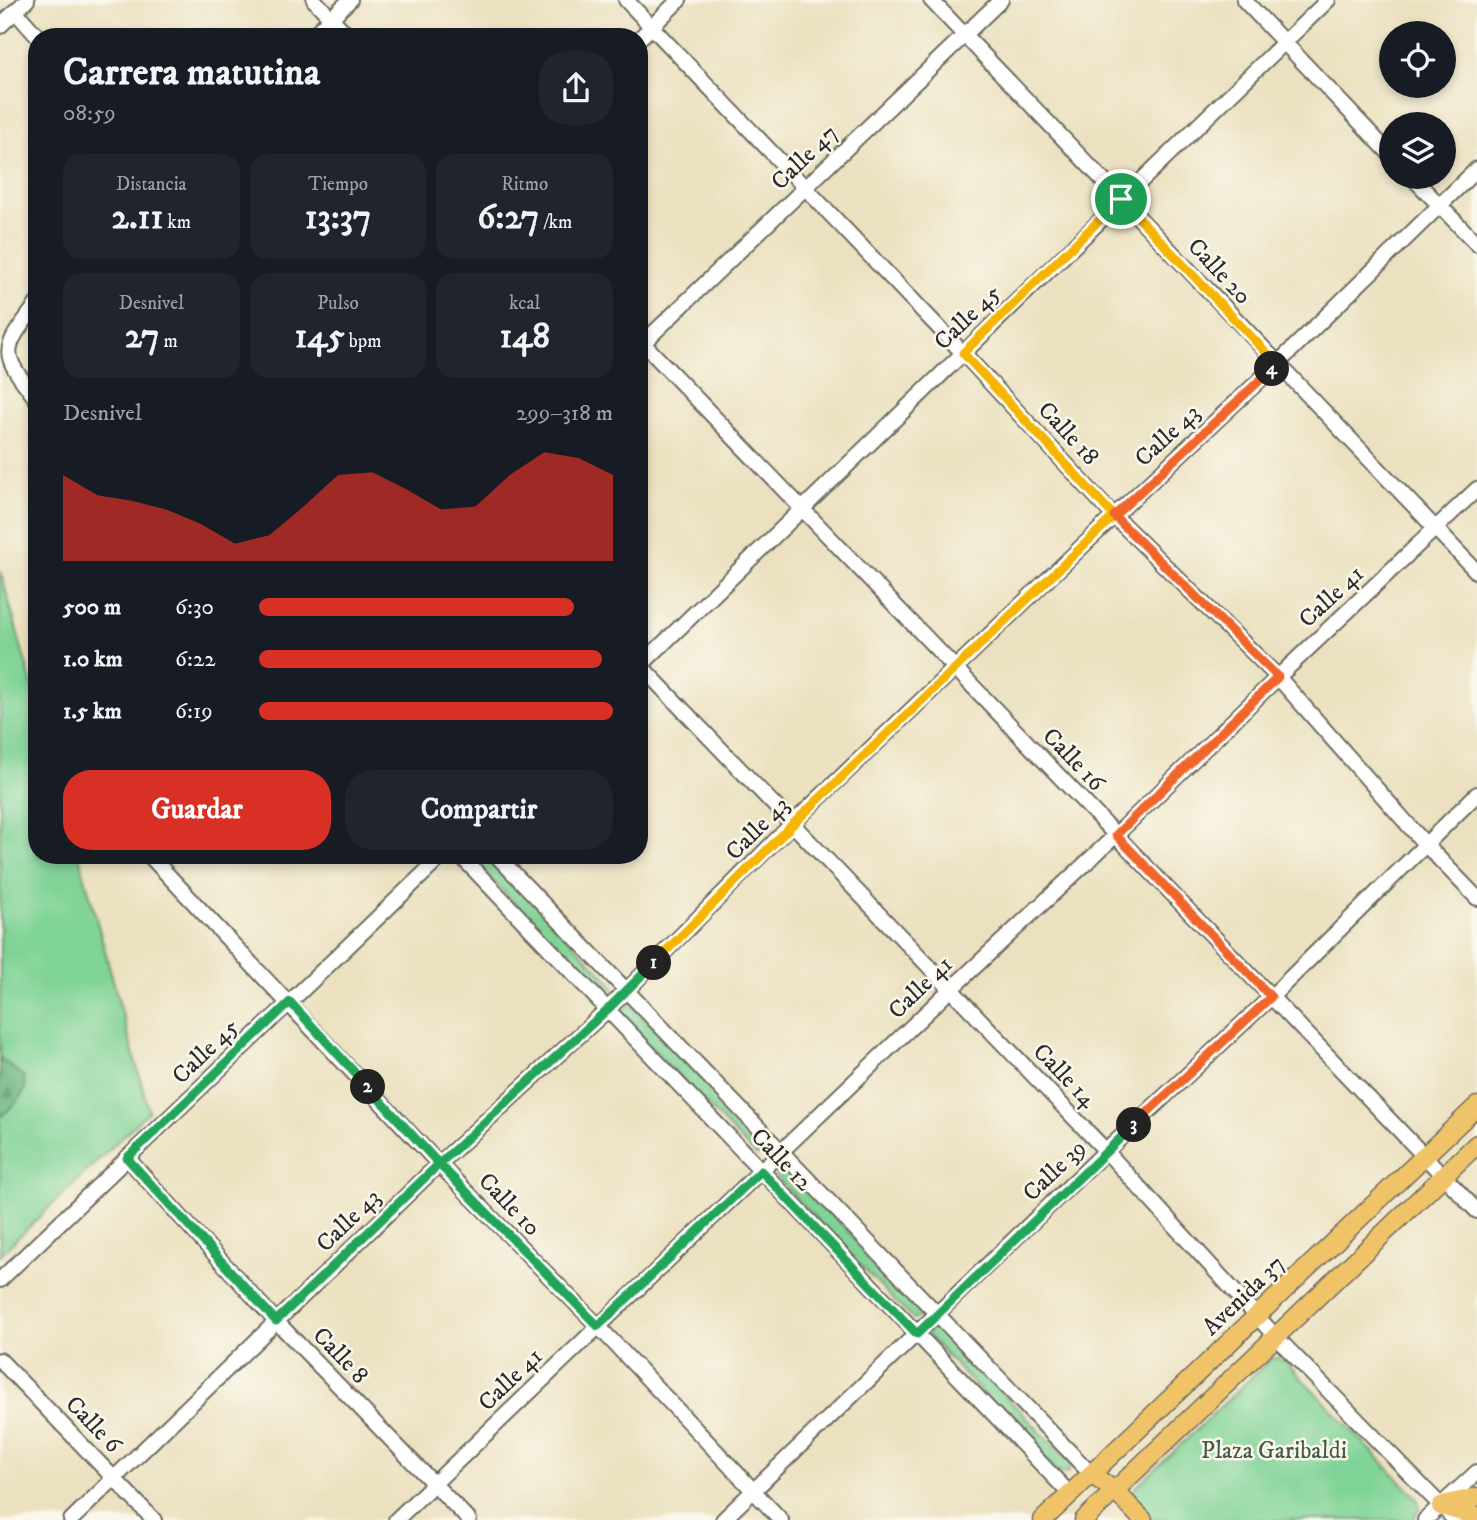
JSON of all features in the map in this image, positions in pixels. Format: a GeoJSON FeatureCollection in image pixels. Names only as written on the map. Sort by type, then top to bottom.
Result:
{"type":"FeatureCollection","features":[{"type":"Feature","properties":{"kind":"main road","name":"Avenida 37"},"geometry":{"type":"LineString","coordinates":[[1043,1520],[1477,1106]]}},
{"type":"Feature","properties":{"kind":"main road"},"geometry":{"type":"LineString","coordinates":[[1070,1494],[1086,1520],[1477,1144]]}},
{"type":"Feature","properties":{"kind":"main road"},"geometry":{"type":"LineString","coordinates":[[1091,1474],[1115,1491],[1143,1520]]}},
{"type":"Feature","properties":{"kind":"main road"},"geometry":{"type":"LineString","coordinates":[[1441,1506],[1477,1497]]}},
{"type":"Feature","properties":{"kind":"main road"},"geometry":{"type":"LineString","coordinates":[[1441,1506],[1477,1516]]}},
{"type":"Feature","properties":{"kind":"street"},"geometry":{"type":"LineString","coordinates":[[0,26],[27,0]]}},
{"type":"Feature","properties":{"kind":"street"},"geometry":{"type":"LineString","coordinates":[[314,0],[340,28]]}},
{"type":"Feature","properties":{"kind":"street"},"geometry":{"type":"LineString","coordinates":[[320,28],[350,0]]}},
{"type":"Feature","properties":{"kind":"street","name":"Calle 18"},"geometry":{"type":"LineString","coordinates":[[626,0],[963,353],[1114,516],[1278,677],[1425,844],[1477,898]]}},
{"type":"Feature","properties":{"kind":"street"},"geometry":{"type":"LineString","coordinates":[[648,30],[679,0]]}},
{"type":"Feature","properties":{"kind":"street","name":"Calle 20"},"geometry":{"type":"LineString","coordinates":[[930,0],[1477,572]]}},
{"type":"Feature","properties":{"kind":"street","name":"Calle 47"},"geometry":{"type":"LineString","coordinates":[[648,335],[1001,0]]}},
{"type":"Feature","properties":{"kind":"street"},"geometry":{"type":"LineString","coordinates":[[1244,0],[1379,142]]}},
{"type":"Feature","properties":{"kind":"street","name":"Calle 45"},"geometry":{"type":"LineString","coordinates":[[648,656],[1328,0]]}},
{"type":"Feature","properties":{"kind":"street"},"geometry":{"type":"LineString","coordinates":[[15,11],[30,28]]}},
{"type":"Feature","properties":{"kind":"street","name":"Calle 43"},"geometry":{"type":"LineString","coordinates":[[71,1520],[439,1164],[608,1009],[792,825],[1114,516],[1277,364],[1477,169]]}},
{"type":"Feature","properties":{"kind":"street"},"geometry":{"type":"LineString","coordinates":[[1424,189],[1477,244]]}},
{"type":"Feature","properties":{"kind":"street"},"geometry":{"type":"LineString","coordinates":[[28,313],[6,335],[1,351],[5,366],[28,390]]}},
{"type":"Feature","properties":{"kind":"street","name":"Calle 16"},"geometry":{"type":"LineString","coordinates":[[648,351],[1477,1211]]}},
{"type":"Feature","properties":{"kind":"street","name":"Calle 41"},"geometry":{"type":"LineString","coordinates":[[396,1520],[1477,489]]}},
{"type":"Feature","properties":{"kind":"street","name":"Calle 14"},"geometry":{"type":"LineString","coordinates":[[648,674],[1106,1152],[1276,1337],[1455,1520]]}},
{"type":"Feature","properties":{"kind":"street","name":"Calle 39"},"geometry":{"type":"LineString","coordinates":[[723,1520],[1271,997],[1477,794]]}},
{"type":"Feature","properties":{"kind":"street","name":"Calle 10"},"geometry":{"type":"LineString","coordinates":[[158,864],[290,1002],[439,1164],[782,1520]]}},
{"type":"Feature","properties":{"kind":"street","name":"Calle 45"},"geometry":{"type":"LineString","coordinates":[[0,1280],[434,864]]}},
{"type":"Feature","properties":{"kind":"street","name":"Calle 12"},"geometry":{"type":"LineString","coordinates":[[469,864],[1070,1494]]}},
{"type":"Feature","properties":{"kind":"street","name":"Calle 12"},"geometry":{"type":"LineString","coordinates":[[505,864],[1091,1474]]}},
{"type":"Feature","properties":{"kind":"street","name":"Calle 8"},"geometry":{"type":"LineString","coordinates":[[127,1158],[276,1321],[469,1520]]}},
{"type":"Feature","properties":{"kind":"street","name":"Calle 6"},"geometry":{"type":"LineString","coordinates":[[0,1360],[154,1520]]}},
{"type":"Feature","properties":{"kind":"street"},"geometry":{"type":"LineString","coordinates":[[1425,1520],[1477,1472]]}},
{"type":"Feature","properties":{"kind":"green space"},"geometry":{"type":"Polygon","coordinates":[[[0,570],[28,671],[28,864],[81,864],[149,1111],[0,1255],[0,570]]]}},
{"type":"Feature","properties":{"kind":"green space"},"geometry":{"type":"Polygon","coordinates":[[[478,864],[497,864],[614,986],[613,995],[603,997],[478,864]]]}},
{"type":"Feature","properties":{"kind":"green space"},"geometry":{"type":"Polygon","coordinates":[[[627,1005],[633,1007],[767,1146],[765,1155],[756,1156],[623,1018],[623,1010],[627,1005]]]}},
{"type":"Feature","properties":{"kind":"green space"},"geometry":{"type":"Polygon","coordinates":[[[0,1058],[24,1077],[25,1090],[14,1105],[0,1117],[0,1058]]]}},
{"type":"Feature","properties":{"kind":"green space"},"geometry":{"type":"Polygon","coordinates":[[[780,1164],[786,1166],[921,1307],[920,1317],[910,1317],[775,1176],[780,1164]]]}},
{"type":"Feature","properties":{"kind":"green space"},"geometry":{"type":"Polygon","coordinates":[[[935,1324],[1070,1463],[1069,1472],[1059,1473],[928,1336],[935,1324]]]}},
{"type":"Feature","properties":{"kind":"green space","name":"Plaza Garibaldi"},"geometry":{"type":"Polygon","coordinates":[[[1272,1358],[1287,1363],[1417,1498],[1420,1507],[1413,1520],[1152,1520],[1141,1510],[1134,1498],[1135,1488],[1272,1358]]]}},
{"type":"Feature","properties":{"kind":"route"},"geometry":{"type":"LineString","coordinates":[[1121,199],[963,353],[1114,516],[792,825],[608,1009],[439,1164],[276,1321],[127,1158],[290,1002],[439,1164],[598,1326],[761,1171],[917,1334],[1271,997],[1116,835],[1278,677],[1114,516],[1277,364],[1121,199]]}}]}
